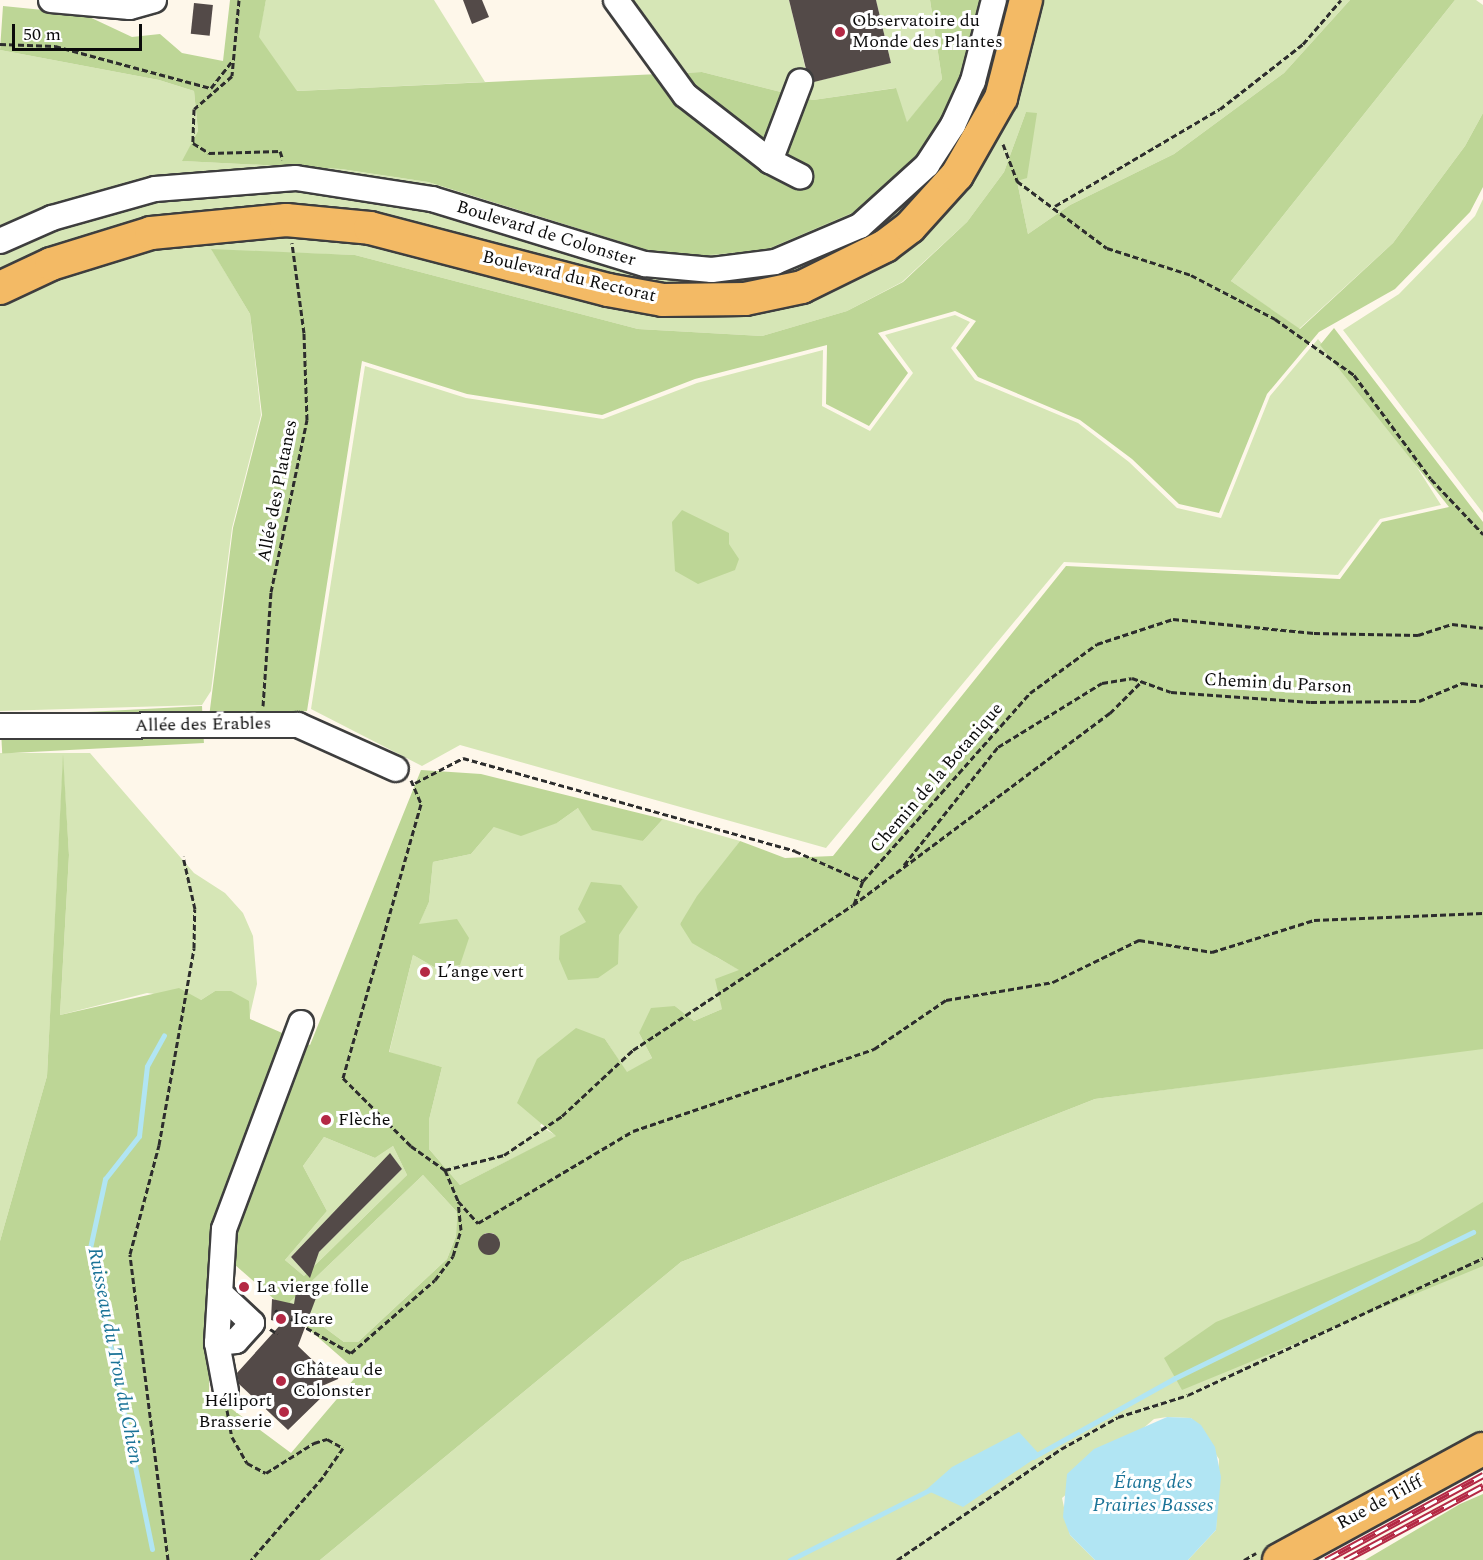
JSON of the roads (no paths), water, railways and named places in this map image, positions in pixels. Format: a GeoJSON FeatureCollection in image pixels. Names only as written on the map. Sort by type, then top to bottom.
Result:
{"type":"FeatureCollection","features":[{"type":"Feature","properties":{"kind":"main road","name":"Boulevard du Rectorat"},"geometry":{"type":"LineString","coordinates":[[0,288],[51,264],[151,233],[286,220],[370,228],[608,290],[663,300],[745,299],[802,287],[885,246],[926,211],[957,175],[1001,98],[1026,0]]}},
{"type":"Feature","properties":{"kind":"main road","name":"Rue de Tilff"},"geometry":{"type":"LineString","coordinates":[[1279,1560],[1483,1449]]}},
{"type":"Feature","properties":{"kind":"street"},"geometry":{"type":"LineString","coordinates":[[51,0],[130,7],[154,0]]}},
{"type":"Feature","properties":{"kind":"street"},"geometry":{"type":"LineString","coordinates":[[616,0],[685,95],[770,161],[801,176]]}},
{"type":"Feature","properties":{"kind":"street","name":"Boulevard de Colonster"},"geometry":{"type":"LineString","coordinates":[[0,241],[52,218],[155,189],[296,178],[432,199],[645,264],[712,270],[775,262],[860,226],[927,165],[953,125],[973,81],[994,0]]}},
{"type":"Feature","properties":{"kind":"street"},"geometry":{"type":"LineString","coordinates":[[770,161],[800,82]]}},
{"type":"Feature","properties":{"kind":"street","name":"Allée des Érables"},"geometry":{"type":"LineString","coordinates":[[0,726],[264,722],[298,725],[406,776]]}},
{"type":"Feature","properties":{"kind":"street"},"geometry":{"type":"LineString","coordinates":[[226,1390],[217,1343],[224,1229],[301,1023]]}},
{"type":"Feature","properties":{"kind":"street"},"geometry":{"type":"LineString","coordinates":[[217,1343],[236,1341],[252,1323],[220,1293]]}},
{"type":"Feature","properties":{"kind":"water","name":"Étang des Prairies Basses"},"geometry":{"type":"Polygon","coordinates":[[[1167,1417],[1191,1418],[1201,1425],[1215,1447],[1221,1477],[1216,1530],[1188,1560],[1095,1560],[1070,1535],[1063,1517],[1067,1474],[1094,1449],[1167,1417]]]}},
{"type":"Feature","properties":{"kind":"water"},"geometry":{"type":"Polygon","coordinates":[[[1019,1432],[1040,1455],[963,1507],[926,1490],[952,1467],[1019,1432]]]}},
{"type":"Feature","properties":{"kind":"waterway","name":"Ruisseau du Trou du Chien"},"geometry":{"type":"LineString","coordinates":[[152,1549],[90,1248],[105,1179],[139,1136],[147,1066],[164,1035]]}},
{"type":"Feature","properties":{"kind":"waterway"},"geometry":{"type":"LineString","coordinates":[[1033,1457],[1175,1378],[1473,1232]]}},
{"type":"Feature","properties":{"kind":"waterway"},"geometry":{"type":"LineString","coordinates":[[790,1560],[933,1488]]}},
{"type":"Feature","properties":{"kind":"railway"},"geometry":{"type":"LineString","coordinates":[[1326,1560],[1483,1475]]}},
{"type":"Feature","properties":{"kind":"railway"},"geometry":{"type":"LineString","coordinates":[[1345,1560],[1483,1486]]}},
{"type":"Feature","properties":{"kind":"place","name":"Observatoire du Monde des Plantes"},"geometry":{"type":"Point","coordinates":[840,32]}},
{"type":"Feature","properties":{"kind":"place","name":"L’ange vert"},"geometry":{"type":"Point","coordinates":[425,972]}},
{"type":"Feature","properties":{"kind":"place","name":"Flèche"},"geometry":{"type":"Point","coordinates":[326,1120]}},
{"type":"Feature","properties":{"kind":"place","name":"La vierge folle"},"geometry":{"type":"Point","coordinates":[244,1287]}},
{"type":"Feature","properties":{"kind":"place","name":"Icare"},"geometry":{"type":"Point","coordinates":[281,1319]}},
{"type":"Feature","properties":{"kind":"place","name":"Château de Colonster"},"geometry":{"type":"Point","coordinates":[281,1381]}},
{"type":"Feature","properties":{"kind":"place","name":"Héliport Brasserie"},"geometry":{"type":"Point","coordinates":[284,1412]}}]}
